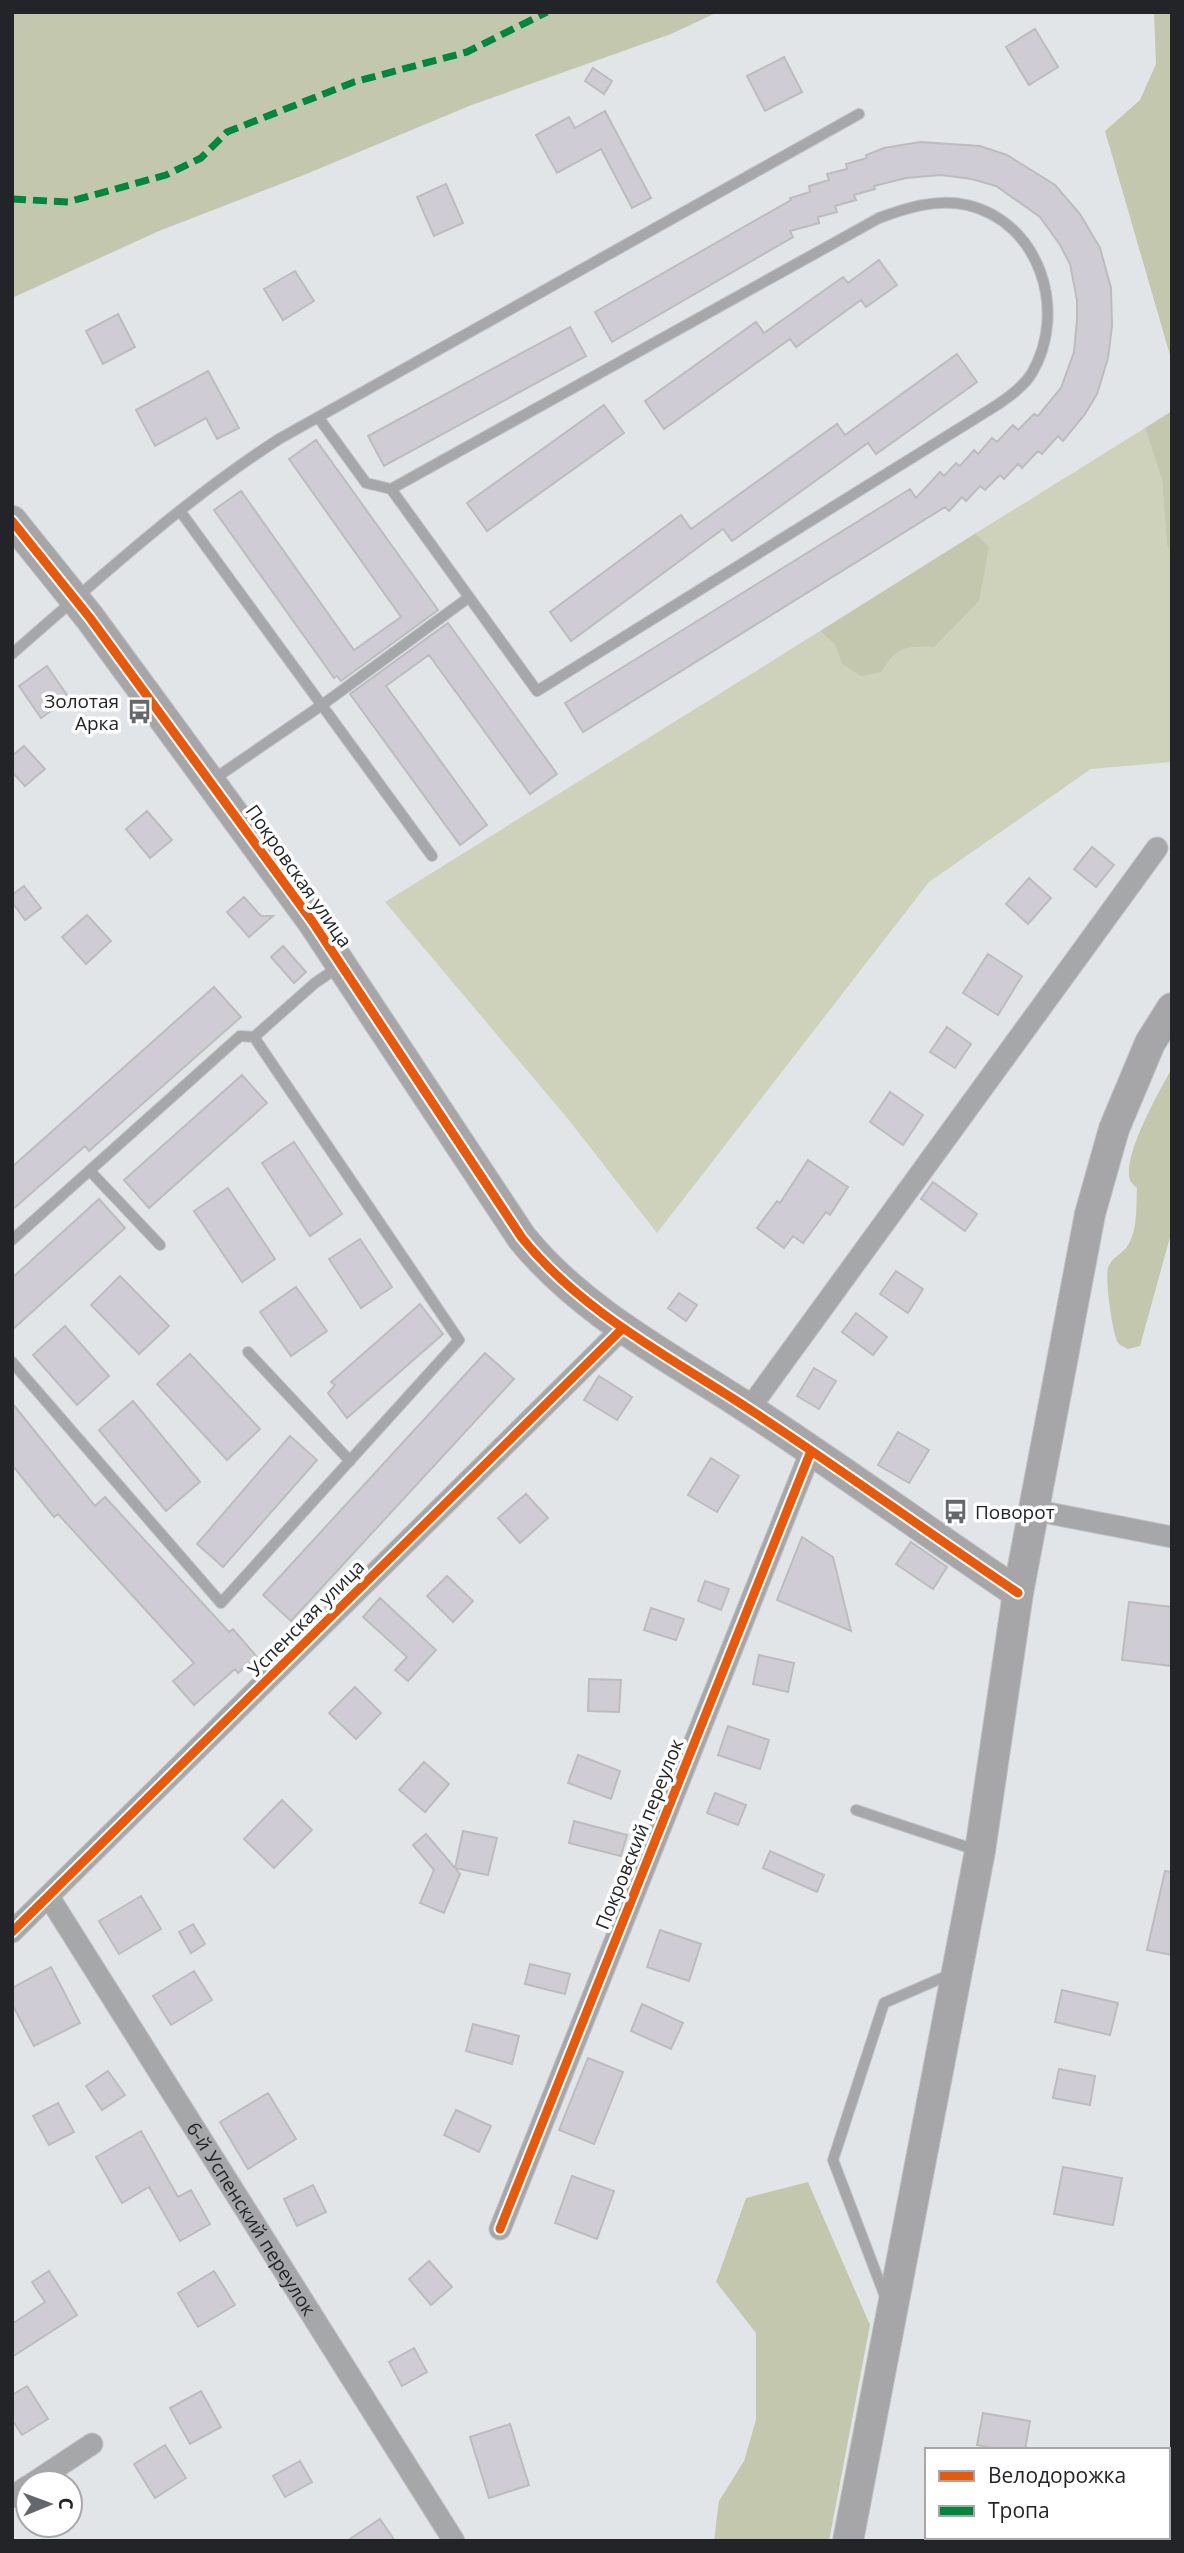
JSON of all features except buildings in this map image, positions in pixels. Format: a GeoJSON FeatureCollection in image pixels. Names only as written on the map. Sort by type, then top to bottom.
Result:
{"type":"FeatureCollection","features":[{"type":"Feature","properties":{"kind":"main road","name":"Покровская улица"},"geometry":{"type":"LineString","coordinates":[[12,521],[75,599],[312,921],[522,1238],[542,1262],[564,1284],[623,1328],[749,1409],[1017,1593]]}},
{"type":"Feature","properties":{"kind":"main road"},"geometry":{"type":"LineString","coordinates":[[848,2541],[980,1851],[1017,1593],[1090,1214],[1114,1129],[1150,1043],[1172,1008]]}},
{"type":"Feature","properties":{"kind":"street"},"geometry":{"type":"LineString","coordinates":[[749,1409],[1157,848]]}},
{"type":"Feature","properties":{"kind":"street","name":"Успенская улица"},"geometry":{"type":"LineString","coordinates":[[12,1932],[623,1328]]}},
{"type":"Feature","properties":{"kind":"street","name":"Покровский переулок"},"geometry":{"type":"LineString","coordinates":[[500,2230],[811,1451]]}},
{"type":"Feature","properties":{"kind":"street"},"geometry":{"type":"LineString","coordinates":[[1033,1510],[1172,1537]]}},
{"type":"Feature","properties":{"kind":"street","name":"6-й Успенский переулок"},"geometry":{"type":"LineString","coordinates":[[49,1897],[454,2541]]}},
{"type":"Feature","properties":{"kind":"street"},"geometry":{"type":"LineString","coordinates":[[52,2469],[92,2444]]}},
{"type":"Feature","properties":{"kind":"lane"},"geometry":{"type":"LineString","coordinates":[[12,654],[180,511],[238,466],[318,417],[859,114]]}},
{"type":"Feature","properties":{"kind":"lane"},"geometry":{"type":"LineString","coordinates":[[318,417],[366,483],[391,489],[537,691],[998,405],[1016,391],[1031,375],[1043,350],[1048,324],[1044,278],[1032,253],[1014,231],[992,214],[966,205],[936,203],[905,208],[878,218],[391,489]]}},
{"type":"Feature","properties":{"kind":"lane"},"geometry":{"type":"LineString","coordinates":[[180,511],[432,856]]}},
{"type":"Feature","properties":{"kind":"lane"},"geometry":{"type":"LineString","coordinates":[[211,781],[322,705],[468,598]]}},
{"type":"Feature","properties":{"kind":"lane"},"geometry":{"type":"LineString","coordinates":[[12,1240],[240,1037],[254,1037],[315,983],[340,967]]}},
{"type":"Feature","properties":{"kind":"lane"},"geometry":{"type":"LineString","coordinates":[[12,1362],[221,1603],[459,1340],[254,1037]]}},
{"type":"Feature","properties":{"kind":"lane"},"geometry":{"type":"LineString","coordinates":[[90,1171],[160,1245]]}},
{"type":"Feature","properties":{"kind":"lane"},"geometry":{"type":"LineString","coordinates":[[248,1352],[350,1461]]}},
{"type":"Feature","properties":{"kind":"lane"},"geometry":{"type":"LineString","coordinates":[[856,1810],[980,1851]]}},
{"type":"Feature","properties":{"kind":"lane"},"geometry":{"type":"LineString","coordinates":[[892,2312],[833,2160],[884,2003],[957,1972]]}},
{"type":"Feature","properties":{"kind":"green space"},"geometry":{"type":"Polygon","coordinates":[[[12,12],[718,12],[671,34],[469,106],[304,175],[159,231],[12,298],[12,12]]]}},
{"type":"Feature","properties":{"kind":"green space"},"geometry":{"type":"Polygon","coordinates":[[[1154,12],[1172,12],[1172,362],[1105,131],[1140,100],[1156,64],[1154,12]]]}},
{"type":"Feature","properties":{"kind":"green space"},"geometry":{"type":"Polygon","coordinates":[[[1172,411],[1172,555],[1167,545],[1162,480],[1145,428],[1172,411]]]}},
{"type":"Feature","properties":{"kind":"green space"},"geometry":{"type":"Polygon","coordinates":[[[1145,428],[1162,480],[1167,544],[1172,555],[1172,762],[1091,769],[929,882],[657,1233],[568,1119],[385,902],[820,631],[835,645],[842,664],[881,671],[892,657],[903,650],[934,647],[989,547],[976,533],[1145,428]]]}},
{"type":"Feature","properties":{"kind":"green space"},"geometry":{"type":"Polygon","coordinates":[[[976,533],[989,547],[979,601],[934,647],[903,650],[892,657],[881,672],[861,676],[842,664],[835,645],[820,631],[976,533]]]}},
{"type":"Feature","properties":{"kind":"green space"},"geometry":{"type":"Polygon","coordinates":[[[1172,1068],[1172,1230],[1140,1346],[1128,1349],[1116,1339],[1107,1274],[1113,1259],[1126,1248],[1133,1235],[1137,1188],[1130,1180],[1132,1155],[1143,1123],[1172,1068]]]}},
{"type":"Feature","properties":{"kind":"green space"},"geometry":{"type":"Polygon","coordinates":[[[808,2182],[870,2325],[829,2541],[714,2541],[719,2501],[744,2461],[756,2420],[756,2333],[716,2282],[746,2198],[808,2182]]]}},
{"type":"Feature","properties":{"kind":"marked path"},"geometry":{"type":"LineString","coordinates":[[12,199],[68,202],[166,175],[201,158],[227,132],[354,82],[467,52],[547,12]]}},
{"type":"Feature","properties":{"kind":"cycle path"},"geometry":{"type":"LineString","coordinates":[[12,521],[90,618],[312,921],[522,1238],[545,1264],[571,1288],[627,1331],[780,1430],[1018,1593]]}},
{"type":"Feature","properties":{"kind":"cycle path"},"geometry":{"type":"LineString","coordinates":[[12,1932],[623,1328]]}},
{"type":"Feature","properties":{"kind":"cycle path"},"geometry":{"type":"LineString","coordinates":[[500,2229],[811,1451]]}},
{"type":"Feature","properties":{"kind":"place","name":"Золотая Арка"},"geometry":{"type":"Point","coordinates":[139,712]}},
{"type":"Feature","properties":{"kind":"place","name":"Поворот"},"geometry":{"type":"Point","coordinates":[955,1512]}}]}
